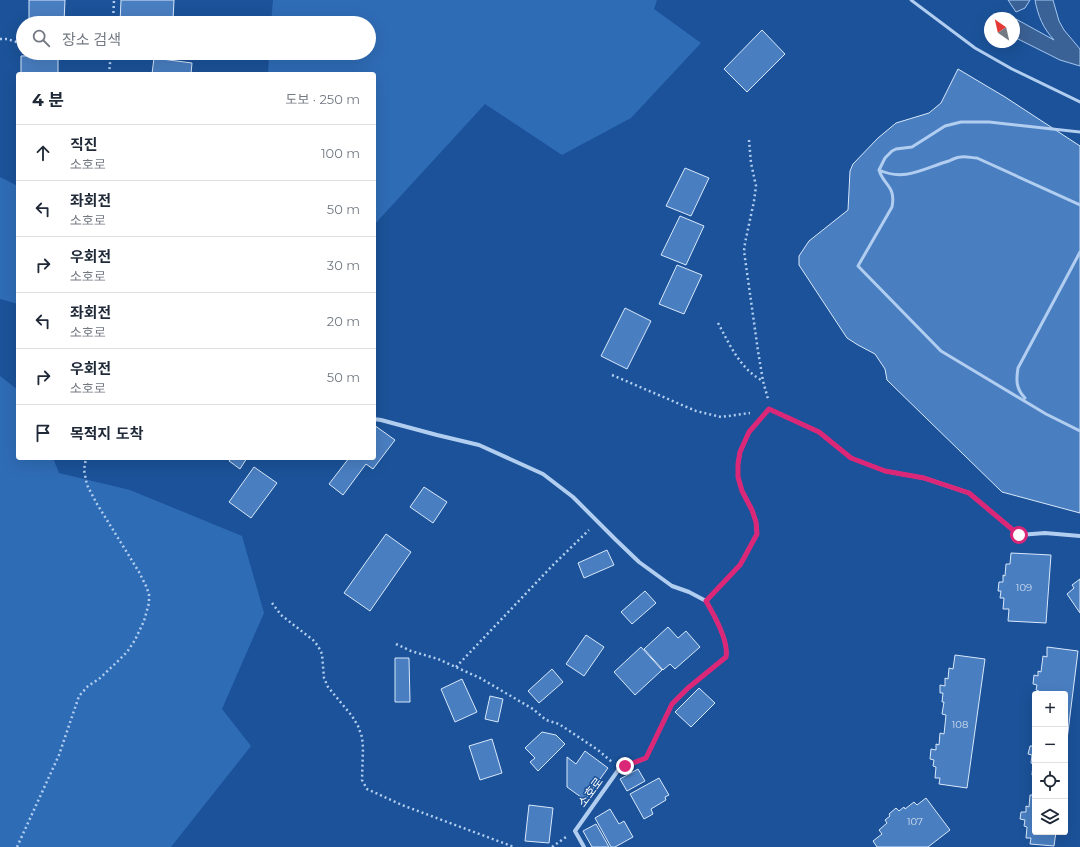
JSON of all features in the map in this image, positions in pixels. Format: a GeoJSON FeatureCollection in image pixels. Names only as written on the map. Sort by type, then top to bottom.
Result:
{"type":"FeatureCollection","features":[{"type":"Feature","properties":{"kind":"street"},"geometry":{"type":"LineString","coordinates":[[706,601],[740,565],[757,534],[756,522],[752,510],[742,491],[738,477],[738,464],[740,452],[749,432],[769,409],[819,432],[851,458],[885,471],[924,478],[969,493],[1019,535],[1045,533],[1080,536]]}},
{"type":"Feature","properties":{"kind":"street"},"geometry":{"type":"LineString","coordinates":[[376,420],[479,445],[543,474],[573,497],[639,562],[672,586],[689,592],[706,601],[714,615],[728,649],[726,657],[688,688],[672,704],[646,758],[619,769]]}},
{"type":"Feature","properties":{"kind":"street","name":"소호로"},"geometry":{"type":"LineString","coordinates":[[574,831],[619,769]]}},
{"type":"Feature","properties":{"kind":"street"},"geometry":{"type":"LineString","coordinates":[[574,831],[584,847]]}},
{"type":"Feature","properties":{"kind":"lane"},"geometry":{"type":"LineString","coordinates":[[912,0],[975,48],[1012,69],[1080,102]]}},
{"type":"Feature","properties":{"kind":"lane"},"geometry":{"type":"LineString","coordinates":[[1080,132],[989,122],[961,122],[945,126],[912,147],[892,150],[885,158],[879,170],[881,177],[891,187],[893,200],[892,207],[858,266],[942,351],[1046,414],[1080,431]]}},
{"type":"Feature","properties":{"kind":"lane"},"geometry":{"type":"LineString","coordinates":[[879,170],[889,175],[906,174],[922,171],[961,157],[977,158],[1080,205]]}},
{"type":"Feature","properties":{"kind":"lane"},"geometry":{"type":"LineString","coordinates":[[1028,402],[1018,390],[1018,368],[1080,252]]}},
{"type":"Feature","properties":{"kind":"path"},"geometry":{"type":"LineString","coordinates":[[113,16],[114,0]]}},
{"type":"Feature","properties":{"kind":"path"},"geometry":{"type":"LineString","coordinates":[[0,40],[7,39],[16,42]]}},
{"type":"Feature","properties":{"kind":"path"},"geometry":{"type":"LineString","coordinates":[[109,72],[110,60]]}},
{"type":"Feature","properties":{"kind":"path"},"geometry":{"type":"LineString","coordinates":[[612,375],[696,412],[721,417],[749,414],[769,409],[767,392],[763,381],[744,251],[756,186],[751,163],[749,140]]}},
{"type":"Feature","properties":{"kind":"path"},"geometry":{"type":"LineString","coordinates":[[718,323],[736,356],[745,368],[754,376],[763,381]]}},
{"type":"Feature","properties":{"kind":"path"},"geometry":{"type":"LineString","coordinates":[[17,847],[59,755],[79,696],[88,686],[99,679],[127,652],[138,633],[149,604],[149,594],[140,572],[97,504],[87,485],[84,470],[86,460]]}},
{"type":"Feature","properties":{"kind":"path"},"geometry":{"type":"LineString","coordinates":[[456,667],[553,565],[597,522]]}},
{"type":"Feature","properties":{"kind":"path"},"geometry":{"type":"LineString","coordinates":[[272,603],[281,615],[313,640],[318,646],[322,654],[324,678],[328,687],[352,716],[362,737],[362,780],[367,789],[402,805],[514,847]]}},
{"type":"Feature","properties":{"kind":"path"},"geometry":{"type":"LineString","coordinates":[[396,644],[480,678],[511,696],[546,720],[559,724],[598,750],[619,769]]}},
{"type":"Feature","properties":{"kind":"path"},"geometry":{"type":"LineString","coordinates":[[552,847],[574,831]]}},
{"type":"Feature","properties":{"kind":"shaded area"},"geometry":{"type":"Polygon","coordinates":[[[273,0],[657,0],[654,9],[701,43],[631,118],[562,155],[485,104],[376,223],[376,72],[268,72],[269,60],[376,60],[376,16],[272,16],[273,0]]]}},
{"type":"Feature","properties":{"kind":"shaded area"},"geometry":{"type":"Polygon","coordinates":[[[1008,0],[1030,0],[1025,8],[1016,12],[1008,0]]]}},
{"type":"Feature","properties":{"kind":"shaded area"},"geometry":{"type":"Polygon","coordinates":[[[1035,0],[1053,0],[1059,21],[1064,30],[1080,49],[1080,66],[1060,60],[1020,40],[1020,21],[1054,40],[1042,22],[1035,0]]]}},
{"type":"Feature","properties":{"kind":"shaded area"},"geometry":{"type":"Polygon","coordinates":[[[0,177],[16,185],[16,303],[0,299],[0,177]]]}},
{"type":"Feature","properties":{"kind":"shaded area"},"geometry":{"type":"Polygon","coordinates":[[[0,376],[16,388],[16,460],[54,460],[59,473],[130,490],[242,536],[264,613],[222,709],[251,746],[171,847],[0,847],[0,376]]]}},
{"type":"Feature","properties":{"kind":"building"},"geometry":{"type":"Polygon","coordinates":[[[29,0],[65,0],[64,16],[29,16],[29,0]]]}},
{"type":"Feature","properties":{"kind":"building"},"geometry":{"type":"Polygon","coordinates":[[[121,0],[174,0],[173,16],[120,16],[121,0]]]}},
{"type":"Feature","properties":{"kind":"building"},"geometry":{"type":"Polygon","coordinates":[[[762,30],[785,54],[747,92],[724,69],[762,30]]]}},
{"type":"Feature","properties":{"kind":"building"},"geometry":{"type":"Polygon","coordinates":[[[21,60],[58,60],[58,72],[21,72],[21,60]]]}},
{"type":"Feature","properties":{"kind":"building"},"geometry":{"type":"Polygon","coordinates":[[[154,60],[169,60],[192,63],[191,72],[152,72],[154,60]]]}},
{"type":"Feature","properties":{"kind":"building"},"geometry":{"type":"Polygon","coordinates":[[[958,69],[1005,97],[1080,146],[1080,513],[1002,492],[887,380],[885,369],[875,354],[847,338],[799,265],[799,256],[809,241],[848,210],[850,171],[853,164],[878,138],[896,123],[929,113],[941,103],[958,69]]]}},
{"type":"Feature","properties":{"kind":"building"},"geometry":{"type":"Polygon","coordinates":[[[685,168],[709,178],[691,216],[666,206],[685,168]]]}},
{"type":"Feature","properties":{"kind":"building"},"geometry":{"type":"Polygon","coordinates":[[[680,216],[704,226],[686,265],[661,255],[680,216]]]}},
{"type":"Feature","properties":{"kind":"building"},"geometry":{"type":"Polygon","coordinates":[[[677,265],[702,275],[684,314],[659,304],[677,265]]]}},
{"type":"Feature","properties":{"kind":"building"},"geometry":{"type":"Polygon","coordinates":[[[625,308],[651,321],[627,369],[601,356],[625,308]]]}},
{"type":"Feature","properties":{"kind":"building"},"geometry":{"type":"Polygon","coordinates":[[[376,426],[395,440],[373,469],[366,464],[343,495],[329,484],[347,460],[376,460],[376,426]]]}},
{"type":"Feature","properties":{"kind":"building"},"geometry":{"type":"Polygon","coordinates":[[[230,460],[246,460],[240,469],[230,460]]]}},
{"type":"Feature","properties":{"kind":"building"},"geometry":{"type":"Polygon","coordinates":[[[254,467],[277,483],[251,518],[229,502],[254,467]]]}},
{"type":"Feature","properties":{"kind":"building"},"geometry":{"type":"Polygon","coordinates":[[[424,487],[447,502],[433,523],[410,507],[424,487]]]}},
{"type":"Feature","properties":{"kind":"building"},"geometry":{"type":"Polygon","coordinates":[[[386,534],[411,552],[370,611],[344,593],[386,534]]]}},
{"type":"Feature","properties":{"kind":"building"},"geometry":{"type":"Polygon","coordinates":[[[607,550],[614,565],[584,578],[578,563],[607,550]]]}},
{"type":"Feature","properties":{"kind":"building"},"geometry":{"type":"Polygon","coordinates":[[[1011,553],[1051,555],[1046,623],[1008,621],[1009,609],[1003,609],[1004,598],[1000,598],[1001,591],[998,591],[999,582],[1003,582],[1003,575],[1005,576],[1006,564],[1010,564],[1011,553]]]}},
{"type":"Feature","properties":{"kind":"building"},"geometry":{"type":"Polygon","coordinates":[[[1080,579],[1080,613],[1067,594],[1074,588],[1072,585],[1080,579]]]}},
{"type":"Feature","properties":{"kind":"building"},"geometry":{"type":"Polygon","coordinates":[[[645,591],[656,603],[632,624],[621,612],[645,591]]]}},
{"type":"Feature","properties":{"kind":"building"},"geometry":{"type":"Polygon","coordinates":[[[668,627],[678,638],[686,631],[700,647],[675,669],[670,664],[663,670],[644,649],[668,627]]]}},
{"type":"Feature","properties":{"kind":"building"},"geometry":{"type":"Polygon","coordinates":[[[586,635],[604,647],[584,676],[566,664],[586,635]]]}},
{"type":"Feature","properties":{"kind":"building"},"geometry":{"type":"Polygon","coordinates":[[[641,647],[662,670],[635,695],[614,672],[641,647]]]}},
{"type":"Feature","properties":{"kind":"building"},"geometry":{"type":"Polygon","coordinates":[[[1047,647],[1078,651],[1068,732],[1068,691],[1039,691],[1036,690],[1037,685],[1033,684],[1034,675],[1038,676],[1038,671],[1041,672],[1043,656],[1047,657],[1047,647]]]}},
{"type":"Feature","properties":{"kind":"building"},"geometry":{"type":"Polygon","coordinates":[[[955,655],[985,659],[967,788],[939,784],[940,778],[935,778],[936,767],[933,766],[934,760],[930,759],[931,749],[936,750],[936,744],[939,745],[940,733],[944,734],[946,715],[942,714],[944,702],[942,702],[943,693],[940,693],[940,685],[945,686],[945,678],[948,679],[949,668],[953,669],[955,655]]]}},
{"type":"Feature","properties":{"kind":"building"},"geometry":{"type":"Polygon","coordinates":[[[395,658],[409,658],[410,702],[395,702],[395,658]]]}},
{"type":"Feature","properties":{"kind":"building"},"geometry":{"type":"Polygon","coordinates":[[[552,669],[563,682],[539,703],[528,691],[552,669]]]}},
{"type":"Feature","properties":{"kind":"building"},"geometry":{"type":"Polygon","coordinates":[[[462,679],[477,712],[455,722],[441,689],[462,679]]]}},
{"type":"Feature","properties":{"kind":"building"},"geometry":{"type":"Polygon","coordinates":[[[699,688],[715,703],[691,727],[675,712],[699,688]]]}},
{"type":"Feature","properties":{"kind":"building"},"geometry":{"type":"Polygon","coordinates":[[[490,696],[503,699],[498,722],[485,719],[490,696]]]}},
{"type":"Feature","properties":{"kind":"building"},"geometry":{"type":"Polygon","coordinates":[[[542,732],[556,735],[565,744],[538,771],[530,762],[535,758],[525,748],[542,732]]]}},
{"type":"Feature","properties":{"kind":"building"},"geometry":{"type":"Polygon","coordinates":[[[492,739],[502,773],[480,780],[469,746],[492,739]]]}},
{"type":"Feature","properties":{"kind":"building"},"geometry":{"type":"Polygon","coordinates":[[[1030,746],[1032,746],[1032,755],[1028,754],[1030,746]]]}},
{"type":"Feature","properties":{"kind":"building"},"geometry":{"type":"Polygon","coordinates":[[[585,751],[608,768],[585,800],[567,787],[567,757],[576,764],[585,751]]]}},
{"type":"Feature","properties":{"kind":"building"},"geometry":{"type":"Polygon","coordinates":[[[638,769],[645,781],[627,791],[620,779],[638,769]]]}},
{"type":"Feature","properties":{"kind":"building"},"geometry":{"type":"Polygon","coordinates":[[[659,778],[669,795],[665,797],[666,800],[651,809],[653,814],[644,819],[630,794],[659,778]]]}},
{"type":"Feature","properties":{"kind":"building"},"geometry":{"type":"Polygon","coordinates":[[[1030,795],[1032,795],[1032,835],[1056,835],[1054,846],[1030,844],[1031,838],[1026,838],[1027,827],[1024,826],[1025,820],[1020,819],[1021,812],[1026,812],[1026,806],[1029,807],[1030,795]]]}},
{"type":"Feature","properties":{"kind":"building"},"geometry":{"type":"Polygon","coordinates":[[[926,798],[950,830],[928,847],[877,847],[873,841],[882,834],[879,830],[887,823],[885,820],[890,816],[889,814],[896,808],[899,811],[904,807],[905,809],[914,802],[917,805],[926,798]]]}},
{"type":"Feature","properties":{"kind":"building"},"geometry":{"type":"Polygon","coordinates":[[[529,805],[553,808],[549,843],[525,841],[529,805]]]}},
{"type":"Feature","properties":{"kind":"building"},"geometry":{"type":"Polygon","coordinates":[[[610,809],[619,824],[624,821],[633,837],[615,847],[611,847],[595,818],[610,809]]]}},
{"type":"Feature","properties":{"kind":"building"},"geometry":{"type":"Polygon","coordinates":[[[596,824],[609,847],[592,847],[583,831],[596,824]]]}},
{"type":"Feature","properties":{"kind":"route"},"geometry":{"type":"LineString","coordinates":[[625,766],[646,758],[672,704],[688,688],[726,657],[728,649],[714,615],[706,601],[740,565],[757,534],[756,522],[752,510],[742,491],[738,477],[738,464],[740,452],[749,432],[769,409],[819,432],[851,458],[885,471],[924,478],[969,493],[1019,535]]}}]}
